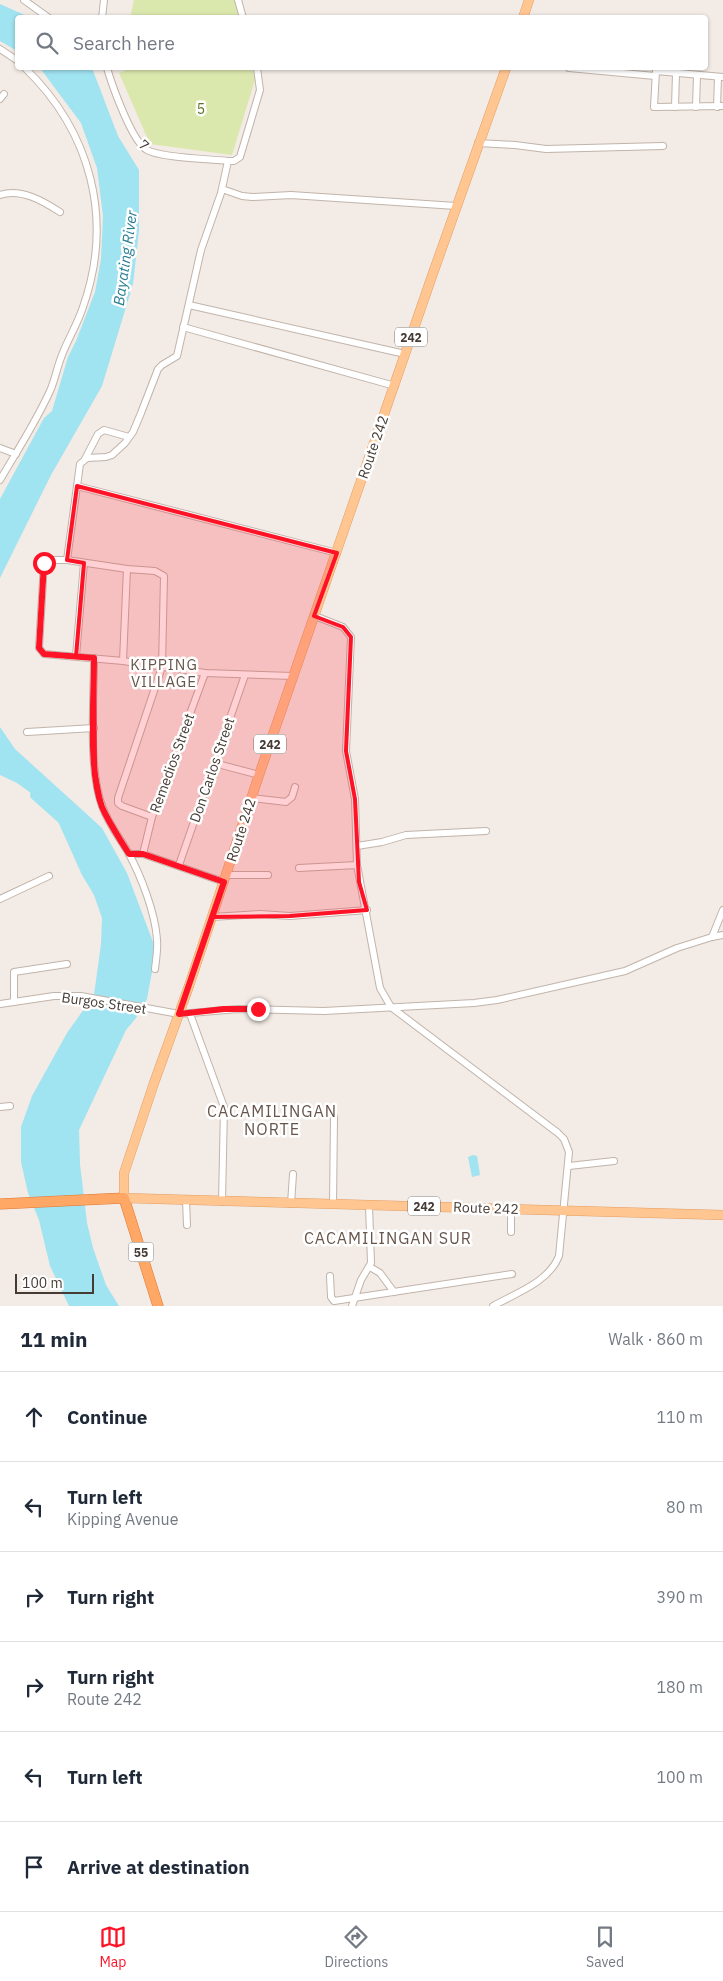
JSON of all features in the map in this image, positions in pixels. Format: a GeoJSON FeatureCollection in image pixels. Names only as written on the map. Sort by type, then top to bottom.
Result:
{"type":"FeatureCollection","features":[{"type":"Feature","properties":{"kind":"highway"},"geometry":{"type":"LineString","coordinates":[[5,1204],[124,1198]]}},
{"type":"Feature","properties":{"kind":"highway","name":"55"},"geometry":{"type":"LineString","coordinates":[[124,1198],[158,1306]]}},
{"type":"Feature","properties":{"kind":"main road"},"geometry":{"type":"LineString","coordinates":[[524,15],[529,0]]}},
{"type":"Feature","properties":{"kind":"main road","name":"Route 242"},"geometry":{"type":"LineString","coordinates":[[505,70],[478,143],[293,676],[154,1083],[124,1173],[124,1198],[723,1215]]}},
{"type":"Feature","properties":{"kind":"street"},"geometry":{"type":"LineString","coordinates":[[24,0],[45,15]]}},
{"type":"Feature","properties":{"kind":"street"},"geometry":{"type":"LineString","coordinates":[[102,15],[104,0]]}},
{"type":"Feature","properties":{"kind":"street"},"geometry":{"type":"LineString","coordinates":[[238,0],[242,15]]}},
{"type":"Feature","properties":{"kind":"street"},"geometry":{"type":"LineString","coordinates":[[0,49],[15,59]]}},
{"type":"Feature","properties":{"kind":"street"},"geometry":{"type":"LineString","coordinates":[[0,480],[50,390],[62,355],[83,306],[95,262],[98,223],[89,170],[73,129],[38,80],[27,70]]}},
{"type":"Feature","properties":{"kind":"street","name":"7"},"geometry":{"type":"LineString","coordinates":[[108,70],[127,121],[143,147],[157,154],[228,161]]}},
{"type":"Feature","properties":{"kind":"street"},"geometry":{"type":"LineString","coordinates":[[85,459],[100,459],[112,455],[129,437],[158,370],[162,365],[177,356],[201,250],[222,189],[228,161],[234,161],[240,157],[258,97],[257,70]]}},
{"type":"Feature","properties":{"kind":"street"},"geometry":{"type":"LineString","coordinates":[[591,70],[656,76]]}},
{"type":"Feature","properties":{"kind":"street"},"geometry":{"type":"LineString","coordinates":[[656,71],[721,77],[720,106],[654,107],[656,76],[656,71]]}},
{"type":"Feature","properties":{"kind":"street"},"geometry":{"type":"LineString","coordinates":[[675,107],[676,73]]}},
{"type":"Feature","properties":{"kind":"street"},"geometry":{"type":"LineString","coordinates":[[696,107],[697,75]]}},
{"type":"Feature","properties":{"kind":"street"},"geometry":{"type":"LineString","coordinates":[[478,143],[546,149],[663,146]]}},
{"type":"Feature","properties":{"kind":"street"},"geometry":{"type":"LineString","coordinates":[[222,189],[242,196],[252,197],[298,195],[456,206]]}},
{"type":"Feature","properties":{"kind":"street"},"geometry":{"type":"LineString","coordinates":[[0,195],[5,193],[33,197],[60,212]]}},
{"type":"Feature","properties":{"kind":"street"},"geometry":{"type":"LineString","coordinates":[[189,305],[405,354]]}},
{"type":"Feature","properties":{"kind":"street"},"geometry":{"type":"LineString","coordinates":[[183,328],[395,386]]}},
{"type":"Feature","properties":{"kind":"street"},"geometry":{"type":"LineString","coordinates":[[67,560],[80,464],[85,459],[98,434],[104,430],[129,437]]}},
{"type":"Feature","properties":{"kind":"street"},"geometry":{"type":"LineString","coordinates":[[0,448],[16,454]]}},
{"type":"Feature","properties":{"kind":"street"},"geometry":{"type":"LineString","coordinates":[[77,486],[337,553]]}},
{"type":"Feature","properties":{"kind":"street"},"geometry":{"type":"LineString","coordinates":[[152,817],[122,806],[118,803],[118,798],[162,667],[164,576],[161,573],[67,560],[50,559],[44,563],[40,651],[44,654],[123,661],[162,667],[205,673],[293,676]]}},
{"type":"Feature","properties":{"kind":"street"},"geometry":{"type":"LineString","coordinates":[[76,656],[84,563]]}},
{"type":"Feature","properties":{"kind":"street"},"geometry":{"type":"LineString","coordinates":[[123,661],[127,569]]}},
{"type":"Feature","properties":{"kind":"street"},"geometry":{"type":"LineString","coordinates":[[315,616],[343,627],[351,637],[346,751],[355,799],[357,865],[367,910],[380,988],[391,1007],[558,1133],[567,1145],[569,1152],[559,1256],[556,1264],[539,1280],[493,1306]]}},
{"type":"Feature","properties":{"kind":"street"},"geometry":{"type":"LineString","coordinates":[[94,658],[94,728],[99,795],[106,814],[129,854],[143,886],[154,919],[158,940],[155,969]]}},
{"type":"Feature","properties":{"kind":"street","name":"Remedios Street"},"geometry":{"type":"LineString","coordinates":[[143,854],[152,817],[205,673]]}},
{"type":"Feature","properties":{"kind":"street","name":"Don Carlos Street"},"geometry":{"type":"LineString","coordinates":[[179,866],[245,675]]}},
{"type":"Feature","properties":{"kind":"street"},"geometry":{"type":"LineString","coordinates":[[27,732],[94,728]]}},
{"type":"Feature","properties":{"kind":"street"},"geometry":{"type":"LineString","coordinates":[[214,763],[259,775]]}},
{"type":"Feature","properties":{"kind":"street"},"geometry":{"type":"LineString","coordinates":[[251,798],[286,802],[292,797],[295,787]]}},
{"type":"Feature","properties":{"kind":"street"},"geometry":{"type":"LineString","coordinates":[[357,846],[382,842],[406,835],[486,831]]}},
{"type":"Feature","properties":{"kind":"street"},"geometry":{"type":"LineString","coordinates":[[129,854],[143,854],[225,878],[268,875]]}},
{"type":"Feature","properties":{"kind":"street"},"geometry":{"type":"LineString","coordinates":[[298,868],[357,865]]}},
{"type":"Feature","properties":{"kind":"street"},"geometry":{"type":"LineString","coordinates":[[0,899],[49,876]]}},
{"type":"Feature","properties":{"kind":"street"},"geometry":{"type":"LineString","coordinates":[[212,917],[260,914],[290,916],[367,910]]}},
{"type":"Feature","properties":{"kind":"street"},"geometry":{"type":"LineString","coordinates":[[712,937],[723,910]]}},
{"type":"Feature","properties":{"kind":"street","name":"Burgos Street"},"geometry":{"type":"LineString","coordinates":[[0,1004],[54,996],[81,996],[179,1014],[190,1014],[238,1008],[324,1011],[486,1002],[632,969],[670,950],[723,935]]}},
{"type":"Feature","properties":{"kind":"street"},"geometry":{"type":"LineString","coordinates":[[14,1002],[14,972],[67,964]]}},
{"type":"Feature","properties":{"kind":"street"},"geometry":{"type":"LineString","coordinates":[[190,1014],[224,1107],[222,1202]]}},
{"type":"Feature","properties":{"kind":"street"},"geometry":{"type":"LineString","coordinates":[[0,1107],[10,1106]]}},
{"type":"Feature","properties":{"kind":"street"},"geometry":{"type":"LineString","coordinates":[[333,1205],[334,1117]]}},
{"type":"Feature","properties":{"kind":"street"},"geometry":{"type":"LineString","coordinates":[[569,1166],[614,1161]]}},
{"type":"Feature","properties":{"kind":"street"},"geometry":{"type":"LineString","coordinates":[[291,1204],[293,1174]]}},
{"type":"Feature","properties":{"kind":"street"},"geometry":{"type":"LineString","coordinates":[[186,1200],[187,1225]]}},
{"type":"Feature","properties":{"kind":"street"},"geometry":{"type":"LineString","coordinates":[[352,1306],[361,1280],[370,1267],[369,1205]]}},
{"type":"Feature","properties":{"kind":"street"},"geometry":{"type":"LineString","coordinates":[[511,1232],[512,1210]]}},
{"type":"Feature","properties":{"kind":"street"},"geometry":{"type":"LineString","coordinates":[[370,1267],[380,1273],[394,1292]]}},
{"type":"Feature","properties":{"kind":"street"},"geometry":{"type":"LineString","coordinates":[[330,1276],[332,1299],[334,1301],[512,1274]]}},
{"type":"Feature","properties":{"kind":"highlighted area"},"geometry":{"type":"Polygon","coordinates":[[[77,486],[337,553],[314,616],[343,627],[351,637],[346,751],[355,799],[359,882],[367,910],[290,916],[212,917],[224,882],[143,854],[129,854],[102,807],[95,772],[94,658],[76,656],[84,563],[67,560],[77,486]]]}},
{"type":"Feature","properties":{"kind":"green space"},"geometry":{"type":"Polygon","coordinates":[[[134,0],[237,0],[240,15],[131,15],[134,0]]]}},
{"type":"Feature","properties":{"kind":"green space","name":"5"},"geometry":{"type":"Polygon","coordinates":[[[126,70],[252,70],[255,80],[232,155],[150,144],[119,73],[126,70]]]}},
{"type":"Feature","properties":{"kind":"water"},"geometry":{"type":"Polygon","coordinates":[[[0,4],[25,15],[15,15],[15,50],[0,41],[0,4]]]}},
{"type":"Feature","properties":{"kind":"water","name":"Bayating River"},"geometry":{"type":"Polygon","coordinates":[[[41,70],[93,70],[118,136],[139,170],[139,231],[133,284],[102,386],[51,475],[0,578],[0,499],[44,418],[52,411],[68,357],[95,292],[101,259],[103,216],[97,168],[81,123],[41,70]]]}},
{"type":"Feature","properties":{"kind":"water"},"geometry":{"type":"Polygon","coordinates":[[[0,727],[15,749],[102,828],[127,873],[156,950],[147,999],[136,1018],[126,1030],[79,1130],[80,1164],[87,1223],[93,1248],[106,1285],[119,1306],[69,1306],[50,1266],[39,1220],[28,1193],[21,1162],[21,1127],[32,1096],[67,1033],[94,995],[101,944],[102,918],[94,895],[82,875],[52,808],[17,783],[0,775],[0,727]]]}},
{"type":"Feature","properties":{"kind":"water"},"geometry":{"type":"Polygon","coordinates":[[[477,1156],[480,1175],[472,1177],[468,1157],[477,1156]]]}},
{"type":"Feature","properties":{"kind":"waterway"},"geometry":{"type":"LineString","coordinates":[[35,795],[62,819]]}},
{"type":"Feature","properties":{"kind":"district","name":"KIPPING VILLAGE"},"geometry":{"type":"Point","coordinates":[164,672]}},
{"type":"Feature","properties":{"kind":"district","name":"CACAMILINGAN NORTE"},"geometry":{"type":"Point","coordinates":[272,1120]}},
{"type":"Feature","properties":{"kind":"district","name":"CACAMILINGAN SUR"},"geometry":{"type":"Point","coordinates":[388,1238]}},
{"type":"Feature","properties":{"kind":"route"},"geometry":{"type":"LineString","coordinates":[[44,563],[39,648],[44,654],[94,658],[94,728],[97,784],[102,807],[119,838],[129,854],[143,854],[224,882],[179,1014],[238,1008],[258,1009]]}}]}
